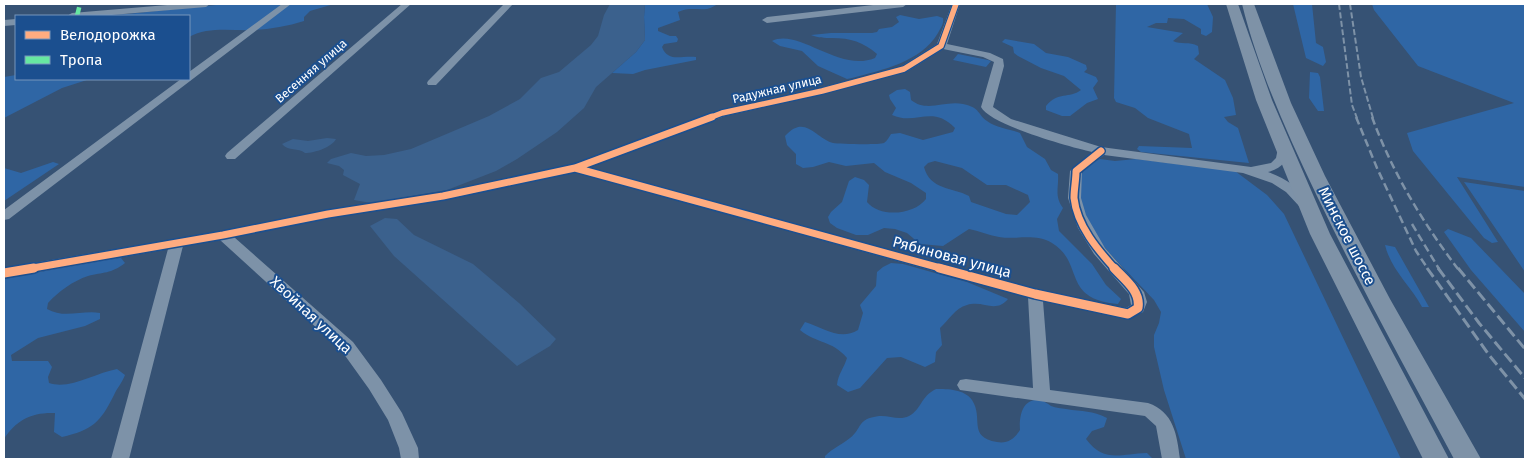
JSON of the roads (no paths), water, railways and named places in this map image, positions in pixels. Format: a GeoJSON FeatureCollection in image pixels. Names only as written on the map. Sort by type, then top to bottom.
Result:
{"type":"FeatureCollection","features":[{"type":"Feature","properties":{"kind":"highway","name":"Минское шоссе"},"geometry":{"type":"LineString","coordinates":[[1232,4],[1264,100],[1308,207],[1369,332],[1436,459]]}},
{"type":"Feature","properties":{"kind":"highway","name":"Минское шоссе"},"geometry":{"type":"LineString","coordinates":[[1248,4],[1290,118],[1315,173],[1345,234],[1468,459]]}},
{"type":"Feature","properties":{"kind":"street"},"geometry":{"type":"LineString","coordinates":[[88,15],[206,4]]}},
{"type":"Feature","properties":{"kind":"street"},"geometry":{"type":"LineString","coordinates":[[190,77],[287,4]]}},
{"type":"Feature","properties":{"kind":"street","name":"Весенняя улица"},"geometry":{"type":"LineString","coordinates":[[231,156],[407,4]]}},
{"type":"Feature","properties":{"kind":"street"},"geometry":{"type":"LineString","coordinates":[[432,83],[509,4]]}},
{"type":"Feature","properties":{"kind":"street"},"geometry":{"type":"LineString","coordinates":[[767,20],[857,6],[903,4]]}},
{"type":"Feature","properties":{"kind":"street"},"geometry":{"type":"LineString","coordinates":[[956,4],[941,46],[986,55],[998,61],[999,66],[987,107],[996,116],[1038,132],[1101,150],[1243,169],[1273,168],[1281,160],[1284,153],[1283,146]]}},
{"type":"Feature","properties":{"kind":"street","name":"Радужная улица"},"geometry":{"type":"LineString","coordinates":[[4,273],[223,235],[328,214],[443,196],[574,168],[722,113],[754,108],[904,69],[941,46]]}},
{"type":"Feature","properties":{"kind":"street"},"geometry":{"type":"LineString","coordinates":[[4,216],[185,80]]}},
{"type":"Feature","properties":{"kind":"street","name":"Рябиновая улица"},"geometry":{"type":"LineString","coordinates":[[574,168],[1035,294],[1128,314],[1138,308],[1140,302],[1136,292],[1090,239],[1081,223],[1075,200],[1076,171],[1101,150]]}},
{"type":"Feature","properties":{"kind":"street"},"geometry":{"type":"LineString","coordinates":[[1243,169],[1278,180],[1289,187],[1308,207]]}},
{"type":"Feature","properties":{"kind":"street","name":"Хвойная улица"},"geometry":{"type":"LineString","coordinates":[[223,235],[347,346],[364,367],[407,441],[410,459]]}},
{"type":"Feature","properties":{"kind":"street"},"geometry":{"type":"LineString","coordinates":[[120,459],[177,242]]}},
{"type":"Feature","properties":{"kind":"street"},"geometry":{"type":"LineString","coordinates":[[1035,294],[1042,396]]}},
{"type":"Feature","properties":{"kind":"street"},"geometry":{"type":"LineString","coordinates":[[966,385],[1148,410],[1162,417],[1171,459]]}},
{"type":"Feature","properties":{"kind":"railway"},"geometry":{"type":"LineString","coordinates":[[1339,4],[1352,105],[1357,118]]}},
{"type":"Feature","properties":{"kind":"railway"},"geometry":{"type":"LineString","coordinates":[[1350,4],[1361,77],[1373,118]]}},
{"type":"Feature","properties":{"kind":"railway"},"geometry":{"type":"LineString","coordinates":[[1356,117],[1377,168],[1416,251],[1428,269]]}},
{"type":"Feature","properties":{"kind":"railway"},"geometry":{"type":"LineString","coordinates":[[1372,117],[1389,157],[1409,196],[1458,269]]}},
{"type":"Feature","properties":{"kind":"railway"},"geometry":{"type":"LineString","coordinates":[[1412,224],[1439,269]]}},
{"type":"Feature","properties":{"kind":"railway"},"geometry":{"type":"LineString","coordinates":[[1427,268],[1489,355],[1525,399]]}},
{"type":"Feature","properties":{"kind":"railway"},"geometry":{"type":"LineString","coordinates":[[1438,268],[1479,323],[1525,378]]}},
{"type":"Feature","properties":{"kind":"railway"},"geometry":{"type":"LineString","coordinates":[[1458,268],[1525,349]]}}]}
